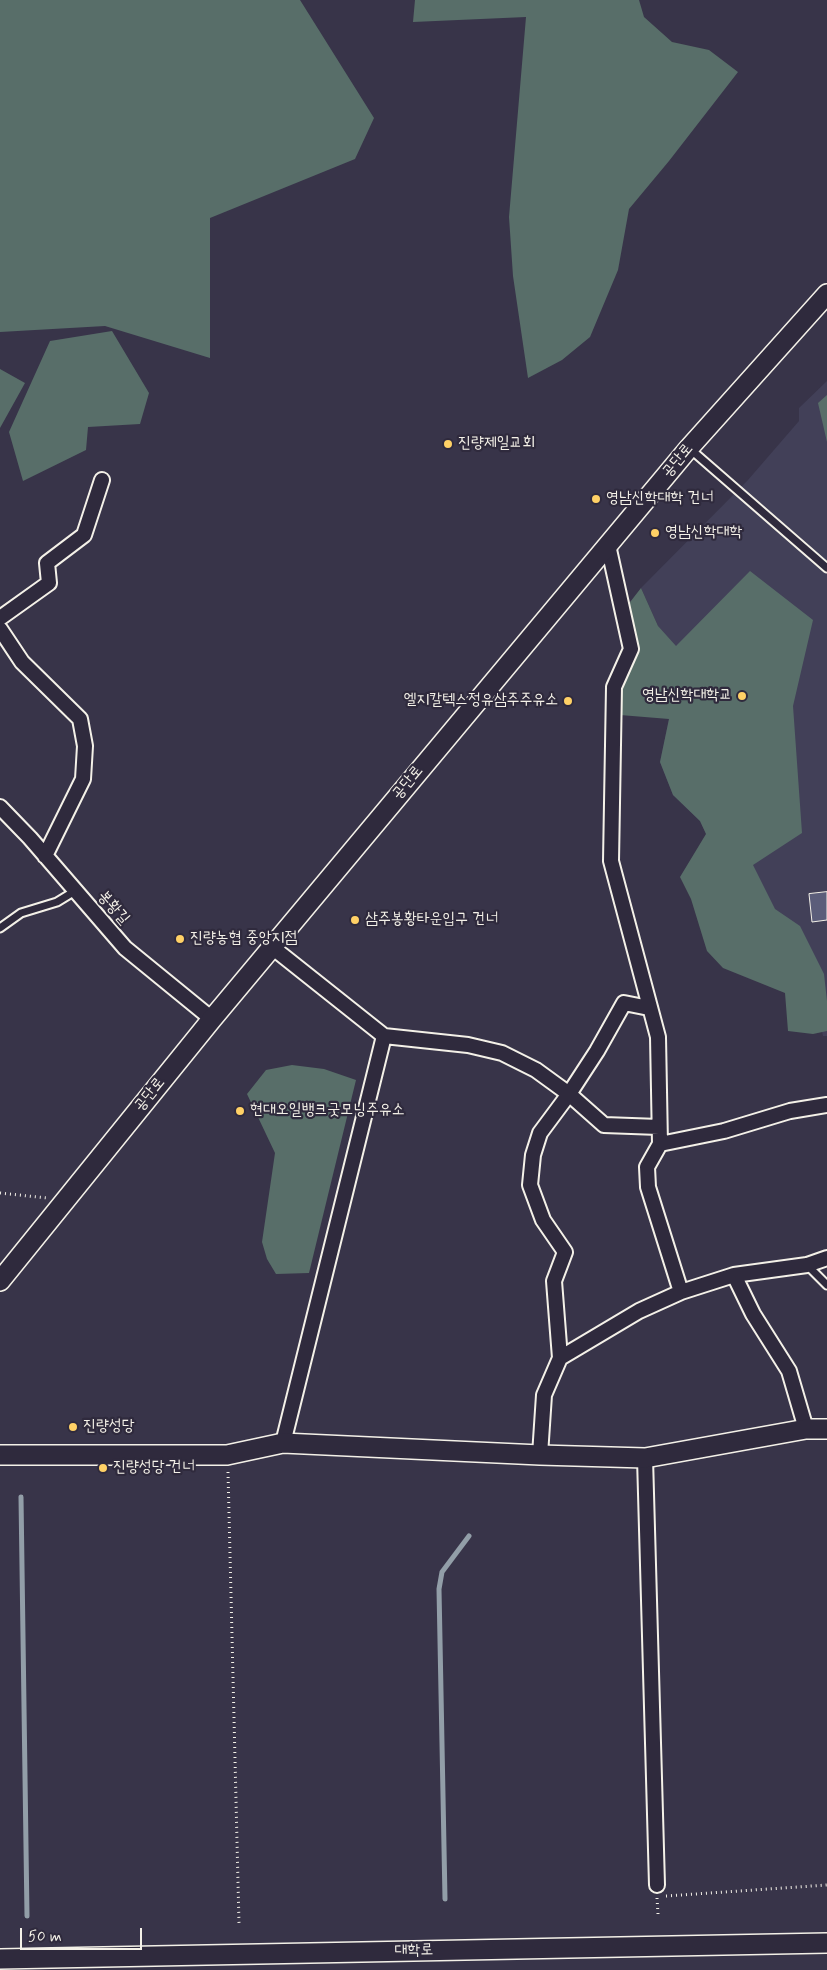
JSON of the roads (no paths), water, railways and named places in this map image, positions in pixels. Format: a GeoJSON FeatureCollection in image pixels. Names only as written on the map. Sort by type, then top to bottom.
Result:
{"type":"FeatureCollection","features":[{"type":"Feature","properties":{"kind":"street","name":"공단로"},"geometry":{"type":"LineString","coordinates":[[0,1281],[272,946],[689,448],[827,294]]}},
{"type":"Feature","properties":{"kind":"street"},"geometry":{"type":"LineString","coordinates":[[0,618],[49,583],[47,563],[84,535],[102,480]]}},
{"type":"Feature","properties":{"kind":"street"},"geometry":{"type":"LineString","coordinates":[[608,545],[630,649],[614,687],[611,861],[658,1037],[660,1144],[647,1167],[648,1187],[681,1292]]}},
{"type":"Feature","properties":{"kind":"street"},"geometry":{"type":"LineString","coordinates":[[0,629],[22,662],[80,719],[85,746],[83,779],[45,856]]}},
{"type":"Feature","properties":{"kind":"street","name":"봉황길"},"geometry":{"type":"LineString","coordinates":[[0,807],[125,948],[212,1019]]}},
{"type":"Feature","properties":{"kind":"street"},"geometry":{"type":"LineString","coordinates":[[272,946],[384,1036],[468,1045],[502,1054],[536,1070],[569,1094],[604,1125],[659,1127]]}},
{"type":"Feature","properties":{"kind":"street"},"geometry":{"type":"LineString","coordinates":[[540,1455],[544,1395],[560,1358],[554,1281],[565,1252],[543,1220],[530,1185],[533,1155],[540,1132],[569,1094],[597,1051],[624,1003],[649,1008]]}},
{"type":"Feature","properties":{"kind":"street"},"geometry":{"type":"LineString","coordinates":[[283,1443],[384,1036]]}},
{"type":"Feature","properties":{"kind":"street"},"geometry":{"type":"LineString","coordinates":[[660,1144],[724,1131],[790,1111],[827,1105]]}},
{"type":"Feature","properties":{"kind":"street"},"geometry":{"type":"LineString","coordinates":[[560,1358],[639,1311],[681,1292],[734,1275],[807,1265],[827,1258]]}},
{"type":"Feature","properties":{"kind":"street"},"geometry":{"type":"LineString","coordinates":[[734,1275],[753,1314],[789,1371],[806,1429]]}},
{"type":"Feature","properties":{"kind":"street"},"geometry":{"type":"LineString","coordinates":[[0,1455],[116,1453],[227,1455],[283,1443],[645,1458],[806,1429],[827,1429]]}},
{"type":"Feature","properties":{"kind":"street"},"geometry":{"type":"LineString","coordinates":[[645,1458],[657,1891]]}},
{"type":"Feature","properties":{"kind":"street","name":"대학로"},"geometry":{"type":"LineString","coordinates":[[0,1959],[827,1944]]}},
{"type":"Feature","properties":{"kind":"lane"},"geometry":{"type":"LineString","coordinates":[[689,448],[827,568]]}},
{"type":"Feature","properties":{"kind":"lane"},"geometry":{"type":"LineString","coordinates":[[0,928],[21,913],[57,902],[75,890]]}},
{"type":"Feature","properties":{"kind":"lane"},"geometry":{"type":"LineString","coordinates":[[807,1265],[827,1285]]}},
{"type":"Feature","properties":{"kind":"waterway"},"geometry":{"type":"LineString","coordinates":[[21,1497],[27,1916]]}},
{"type":"Feature","properties":{"kind":"waterway"},"geometry":{"type":"LineString","coordinates":[[445,1899],[439,1589],[442,1572],[469,1536]]}},
{"type":"Feature","properties":{"kind":"place","name":"진량제일교회"},"geometry":{"type":"Point","coordinates":[448,444]}},
{"type":"Feature","properties":{"kind":"place","name":"영남신학대학 건너"},"geometry":{"type":"Point","coordinates":[596,499]}},
{"type":"Feature","properties":{"kind":"place","name":"영남신학대학"},"geometry":{"type":"Point","coordinates":[655,533]}},
{"type":"Feature","properties":{"kind":"place","name":"영남신학대학교"},"geometry":{"type":"Point","coordinates":[742,696]}},
{"type":"Feature","properties":{"kind":"place","name":"엘지칼텍스정유삼주주유소"},"geometry":{"type":"Point","coordinates":[568,701]}},
{"type":"Feature","properties":{"kind":"place","name":"삼주봉황타운입구 건너"},"geometry":{"type":"Point","coordinates":[355,920]}},
{"type":"Feature","properties":{"kind":"place","name":"진량농협 중앙지점"},"geometry":{"type":"Point","coordinates":[180,939]}},
{"type":"Feature","properties":{"kind":"place","name":"현대오일뱅크굿모닝주유소"},"geometry":{"type":"Point","coordinates":[240,1111]}},
{"type":"Feature","properties":{"kind":"place","name":"진량성당"},"geometry":{"type":"Point","coordinates":[73,1427]}},
{"type":"Feature","properties":{"kind":"place","name":"진량성당 건너"},"geometry":{"type":"Point","coordinates":[103,1468]}}]}
